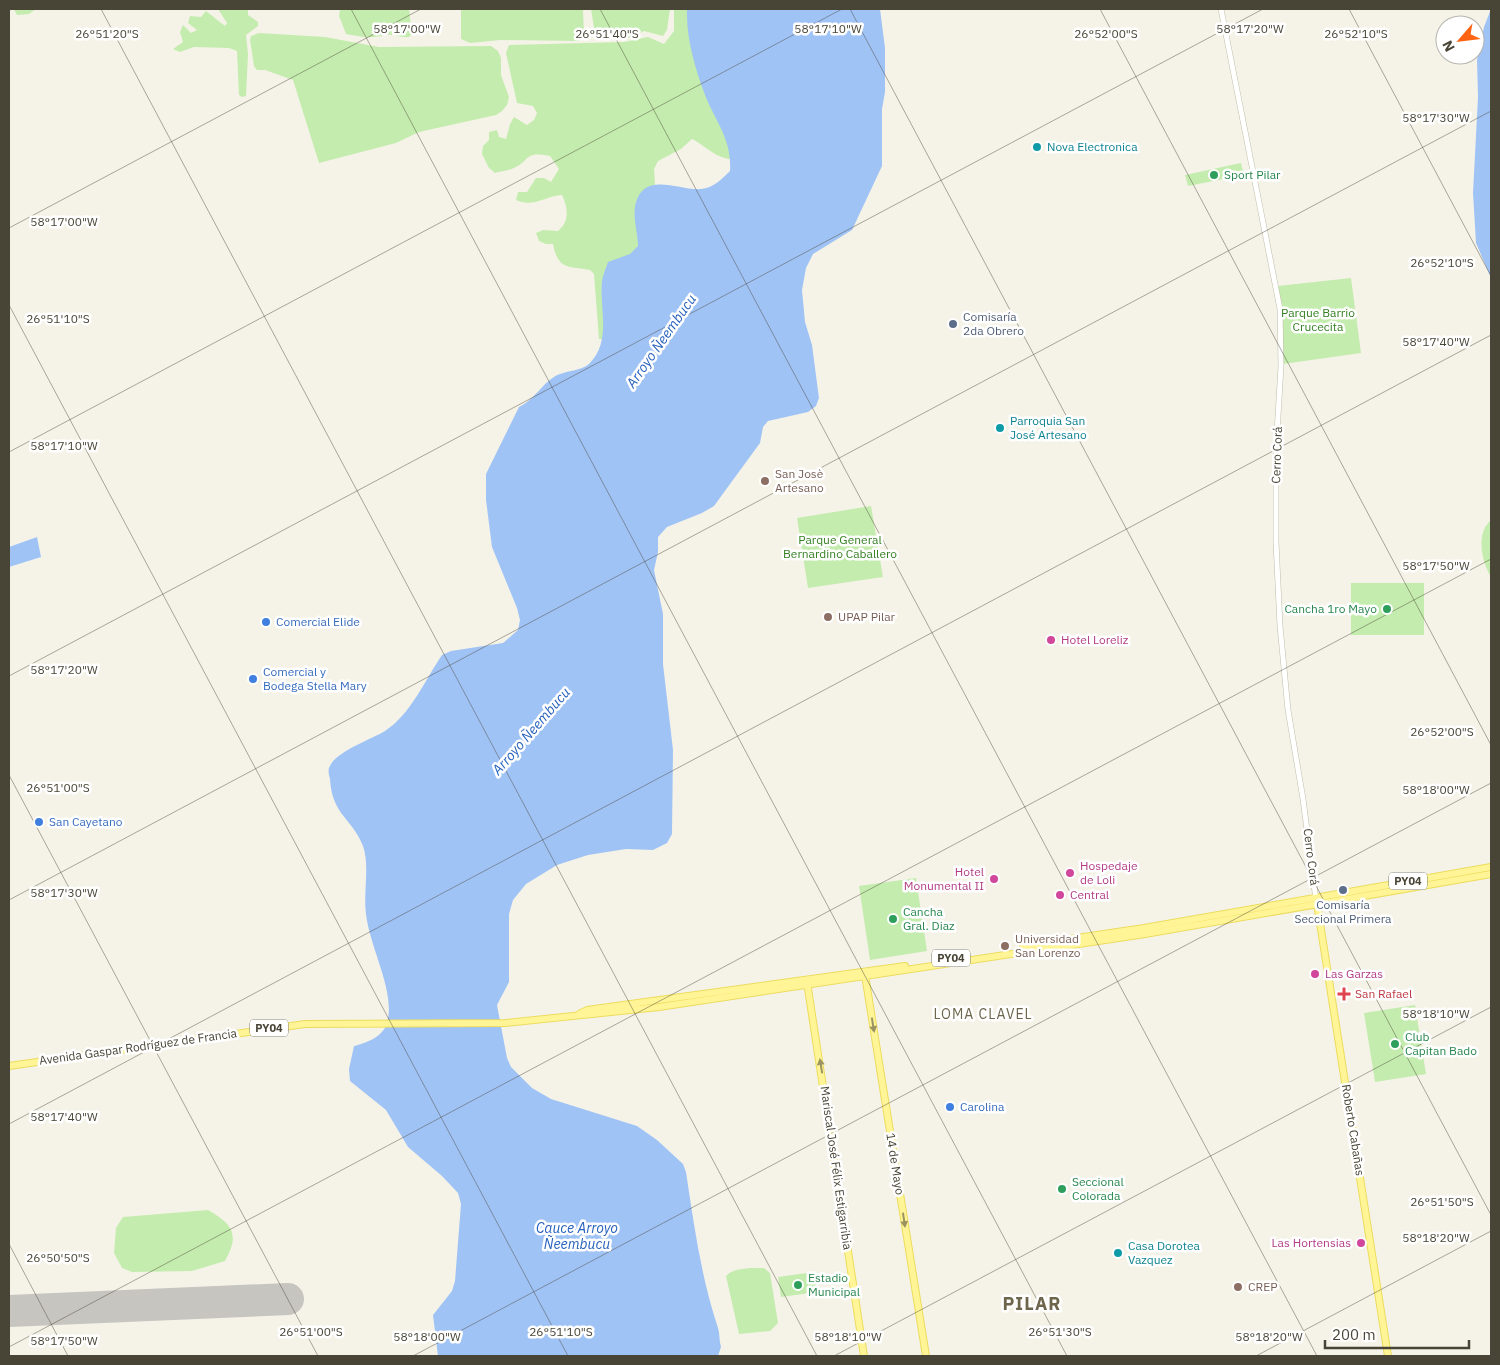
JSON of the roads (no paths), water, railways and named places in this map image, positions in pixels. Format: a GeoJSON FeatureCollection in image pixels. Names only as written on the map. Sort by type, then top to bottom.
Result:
{"type":"FeatureCollection","features":[{"type":"Feature","properties":{"kind":"main road","name":"PY04"},"geometry":{"type":"LineString","coordinates":[[808,983],[1145,934],[1491,867]]}},
{"type":"Feature","properties":{"kind":"main road","name":"PY04"},"geometry":{"type":"LineString","coordinates":[[1317,901],[1491,874]]}},
{"type":"Feature","properties":{"kind":"main road","name":"Roberto Cabañas"},"geometry":{"type":"LineString","coordinates":[[1317,901],[1388,1356]]}},
{"type":"Feature","properties":{"kind":"main road","name":"14 de Mayo"},"geometry":{"type":"LineString","coordinates":[[865,974],[926,1356]]}},
{"type":"Feature","properties":{"kind":"main road","name":"Avenida Gaspar Rodríguez de Francia"},"geometry":{"type":"LineString","coordinates":[[9,1066],[273,1027],[305,1024],[506,1023],[658,1008],[808,983]]}},
{"type":"Feature","properties":{"kind":"main road","name":"Mariscal José Félix Estigarribia"},"geometry":{"type":"LineString","coordinates":[[808,983],[864,1356]]}},
{"type":"Feature","properties":{"kind":"street","name":"Cerro Corá"},"geometry":{"type":"LineString","coordinates":[[1221,9],[1280,309],[1282,366],[1276,450],[1276,542],[1280,626],[1288,710],[1317,901]]}},
{"type":"Feature","properties":{"kind":"water","name":"Cauce Arroyo Ñeembucu"},"geometry":{"type":"Polygon","coordinates":[[[687,9],[880,9],[885,48],[882,166],[852,230],[813,254],[806,268],[802,290],[805,322],[812,345],[819,398],[816,406],[808,412],[768,421],[763,427],[760,443],[714,506],[667,527],[658,537],[658,552],[654,570],[663,614],[663,664],[673,750],[672,834],[667,843],[653,850],[626,849],[588,855],[557,865],[526,884],[513,900],[509,914],[509,982],[497,1005],[507,1058],[511,1067],[532,1088],[551,1099],[637,1126],[657,1140],[683,1164],[703,1270],[719,1330],[721,1347],[718,1356],[438,1356],[433,1315],[452,1291],[455,1281],[461,1204],[458,1193],[442,1176],[408,1147],[386,1110],[350,1081],[349,1069],[354,1046],[374,1039],[382,1032],[387,1023],[389,1011],[385,984],[366,914],[365,854],[359,837],[334,801],[329,769],[332,762],[345,751],[385,731],[394,724],[417,696],[442,655],[451,651],[503,643],[518,630],[520,620],[517,608],[492,547],[486,500],[486,474],[519,407],[554,377],[586,366],[597,354],[603,334],[603,276],[608,262],[630,254],[638,246],[635,207],[639,195],[645,188],[653,185],[662,184],[692,189],[709,187],[717,183],[730,171],[726,140],[709,105],[695,64],[688,31],[687,9]]]}},
{"type":"Feature","properties":{"kind":"water"},"geometry":{"type":"Polygon","coordinates":[[[1491,9],[1491,278],[1476,243],[1473,193],[1478,97],[1477,65],[1485,65],[1485,24],[1491,9]]]}},
{"type":"Feature","properties":{"kind":"water"},"geometry":{"type":"Polygon","coordinates":[[[37,537],[41,557],[9,567],[9,547],[37,537]]]}},
{"type":"Feature","properties":{"kind":"place","name":"Nova Electronica"},"geometry":{"type":"Point","coordinates":[1037,147]}},
{"type":"Feature","properties":{"kind":"place","name":"Sport Pilar"},"geometry":{"type":"Point","coordinates":[1214,175]}},
{"type":"Feature","properties":{"kind":"place","name":"Comisaría 2da Obrero"},"geometry":{"type":"Point","coordinates":[953,324]}},
{"type":"Feature","properties":{"kind":"place","name":"Parroquia San José Artesano"},"geometry":{"type":"Point","coordinates":[1000,428]}},
{"type":"Feature","properties":{"kind":"place","name":"San Josè Artesano"},"geometry":{"type":"Point","coordinates":[765,481]}},
{"type":"Feature","properties":{"kind":"place","name":"Cancha 1ro Mayo"},"geometry":{"type":"Point","coordinates":[1387,609]}},
{"type":"Feature","properties":{"kind":"place","name":"UPAP Pilar"},"geometry":{"type":"Point","coordinates":[828,617]}},
{"type":"Feature","properties":{"kind":"place","name":"Comercial Elide"},"geometry":{"type":"Point","coordinates":[266,622]}},
{"type":"Feature","properties":{"kind":"place","name":"Hotel Loreliz"},"geometry":{"type":"Point","coordinates":[1051,640]}},
{"type":"Feature","properties":{"kind":"place","name":"Comercial y Bodega Stella Mary"},"geometry":{"type":"Point","coordinates":[253,679]}},
{"type":"Feature","properties":{"kind":"place","name":"San Cayetano"},"geometry":{"type":"Point","coordinates":[39,822]}},
{"type":"Feature","properties":{"kind":"place","name":"Hospedaje de Loli"},"geometry":{"type":"Point","coordinates":[1070,873]}},
{"type":"Feature","properties":{"kind":"place","name":"Hotel Monumental II"},"geometry":{"type":"Point","coordinates":[994,879]}},
{"type":"Feature","properties":{"kind":"place","name":"Comisaría Seccional Primera"},"geometry":{"type":"Point","coordinates":[1343,890]}},
{"type":"Feature","properties":{"kind":"place","name":"Central"},"geometry":{"type":"Point","coordinates":[1060,895]}},
{"type":"Feature","properties":{"kind":"place","name":"Cancha Gral. Diaz"},"geometry":{"type":"Point","coordinates":[893,919]}},
{"type":"Feature","properties":{"kind":"place","name":"Universidad San Lorenzo"},"geometry":{"type":"Point","coordinates":[1005,946]}},
{"type":"Feature","properties":{"kind":"place","name":"Las Garzas"},"geometry":{"type":"Point","coordinates":[1315,974]}},
{"type":"Feature","properties":{"kind":"place","name":"San Rafael"},"geometry":{"type":"Point","coordinates":[1344,994]}},
{"type":"Feature","properties":{"kind":"place","name":"Club Capitan Bado"},"geometry":{"type":"Point","coordinates":[1395,1044]}},
{"type":"Feature","properties":{"kind":"place","name":"Carolina"},"geometry":{"type":"Point","coordinates":[950,1107]}},
{"type":"Feature","properties":{"kind":"place","name":"Seccional Colorada"},"geometry":{"type":"Point","coordinates":[1062,1189]}},
{"type":"Feature","properties":{"kind":"place","name":"Las Hortensias"},"geometry":{"type":"Point","coordinates":[1361,1243]}},
{"type":"Feature","properties":{"kind":"place","name":"Casa Dorotea Vazquez"},"geometry":{"type":"Point","coordinates":[1118,1253]}},
{"type":"Feature","properties":{"kind":"place","name":"Estadio Municipal"},"geometry":{"type":"Point","coordinates":[798,1285]}},
{"type":"Feature","properties":{"kind":"place","name":"CREP"},"geometry":{"type":"Point","coordinates":[1238,1287]}},
{"type":"Feature","properties":{"kind":"district","name":"LOMA CLAVEL"},"geometry":{"type":"Point","coordinates":[983,1014]}},
{"type":"Feature","properties":{"kind":"district","name":"PILAR"},"geometry":{"type":"Point","coordinates":[1032,1304]}},
{"type":"Feature","properties":{"kind":"park label","name":"Parque Barrio Crucecita"},"geometry":{"type":"Point","coordinates":[1318,320]}},
{"type":"Feature","properties":{"kind":"park label","name":"Parque General Bernardino Caballero"},"geometry":{"type":"Point","coordinates":[840,547]}},
{"type":"Feature","properties":{"kind":"water label","name":"Arroyo Ñeembucu"},"geometry":{"type":"Point","coordinates":[661,341]}},
{"type":"Feature","properties":{"kind":"water label","name":"Arroyo Ñeembucu"},"geometry":{"type":"Point","coordinates":[531,731]}}]}
